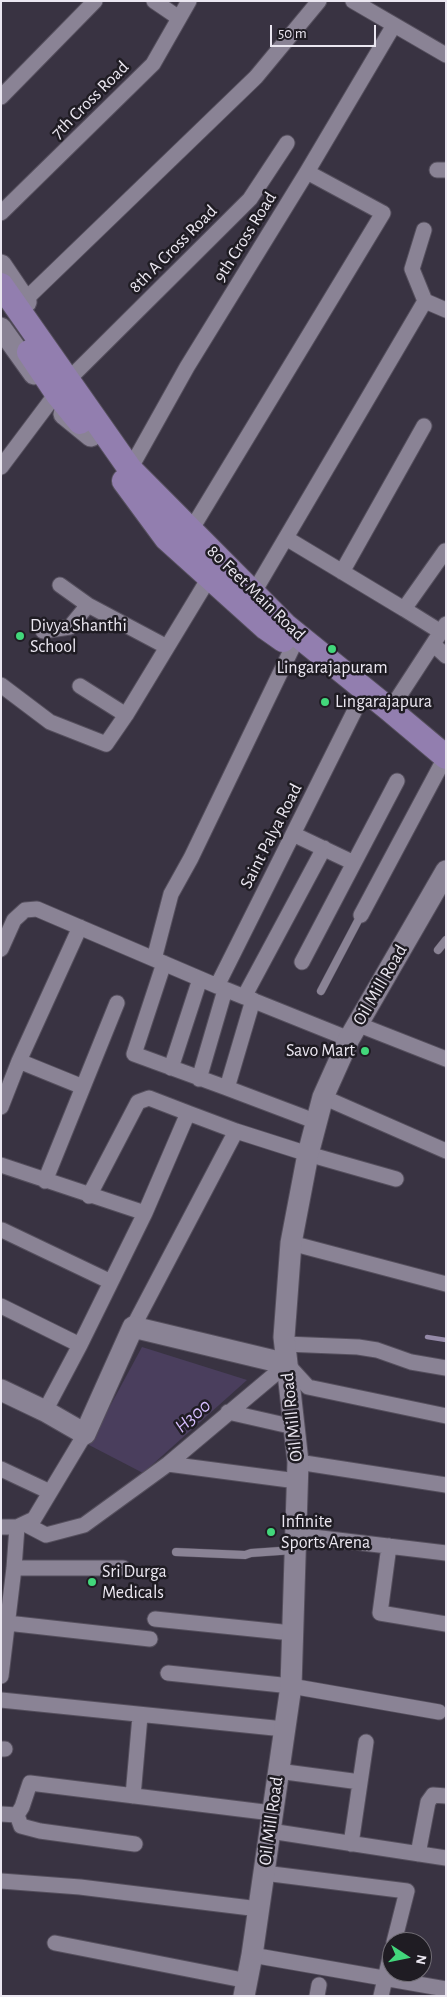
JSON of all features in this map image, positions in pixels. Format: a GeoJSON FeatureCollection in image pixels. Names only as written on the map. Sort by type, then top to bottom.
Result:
{"type":"FeatureCollection","features":[{"type":"Feature","properties":{"kind":"main road"},"geometry":{"type":"LineString","coordinates":[[1,285],[70,394]]}},
{"type":"Feature","properties":{"kind":"main road"},"geometry":{"type":"LineString","coordinates":[[1,312],[70,394]]}},
{"type":"Feature","properties":{"kind":"main road","name":"80 Feet Main Road"},"geometry":{"type":"LineString","coordinates":[[70,394],[92,436],[166,538],[266,628],[292,636],[390,710],[444,766]]}},
{"type":"Feature","properties":{"kind":"main road","name":"80 Feet Main Road"},"geometry":{"type":"LineString","coordinates":[[70,394],[130,469],[254,592],[292,636],[359,702],[444,766]]}},
{"type":"Feature","properties":{"kind":"street"},"geometry":{"type":"LineString","coordinates":[[1,97],[95,1]]}},
{"type":"Feature","properties":{"kind":"street"},"geometry":{"type":"LineString","coordinates":[[154,1],[179,18]]}},
{"type":"Feature","properties":{"kind":"street","name":"7th Cross Road"},"geometry":{"type":"LineString","coordinates":[[1,213],[153,64],[189,1]]}},
{"type":"Feature","properties":{"kind":"street"},"geometry":{"type":"LineString","coordinates":[[25,300],[256,77],[318,1]]}},
{"type":"Feature","properties":{"kind":"street"},"geometry":{"type":"LineString","coordinates":[[353,1],[446,55]]}},
{"type":"Feature","properties":{"kind":"street","name":"9th Cross Road"},"geometry":{"type":"LineString","coordinates":[[130,469],[187,367],[307,172],[394,25]]}},
{"type":"Feature","properties":{"kind":"street","name":"8th A Cross Road"},"geometry":{"type":"LineString","coordinates":[[1,467],[250,199],[287,143]]}},
{"type":"Feature","properties":{"kind":"street"},"geometry":{"type":"LineString","coordinates":[[190,530],[383,213],[307,172]]}},
{"type":"Feature","properties":{"kind":"street"},"geometry":{"type":"LineString","coordinates":[[424,230],[412,269],[425,301],[446,310]]}},
{"type":"Feature","properties":{"kind":"street"},"geometry":{"type":"LineString","coordinates":[[1,265],[25,300],[70,394]]}},
{"type":"Feature","properties":{"kind":"street"},"geometry":{"type":"LineString","coordinates":[[254,592],[425,301]]}},
{"type":"Feature","properties":{"kind":"street"},"geometry":{"type":"LineString","coordinates":[[1,328],[70,394]]}},
{"type":"Feature","properties":{"kind":"street"},"geometry":{"type":"LineString","coordinates":[[342,572],[424,426]]}},
{"type":"Feature","properties":{"kind":"street"},"geometry":{"type":"LineString","coordinates":[[286,538],[440,633],[446,656]]}},
{"type":"Feature","properties":{"kind":"street"},"geometry":{"type":"LineString","coordinates":[[404,610],[446,551]]}},
{"type":"Feature","properties":{"kind":"street"},"geometry":{"type":"LineString","coordinates":[[2,686],[50,722],[106,744],[126,715],[209,578]]}},
{"type":"Feature","properties":{"kind":"street"},"geometry":{"type":"LineString","coordinates":[[60,585],[88,605],[166,647]]}},
{"type":"Feature","properties":{"kind":"street"},"geometry":{"type":"LineString","coordinates":[[43,631],[70,627],[88,605]]}},
{"type":"Feature","properties":{"kind":"street"},"geometry":{"type":"LineString","coordinates":[[390,710],[440,633]]}},
{"type":"Feature","properties":{"kind":"street"},"geometry":{"type":"LineString","coordinates":[[292,636],[191,858],[171,894],[159,961],[134,1054],[316,1122]]}},
{"type":"Feature","properties":{"kind":"street"},"geometry":{"type":"LineString","coordinates":[[80,686],[126,715]]}},
{"type":"Feature","properties":{"kind":"street","name":"Saint Palya Road"},"geometry":{"type":"LineString","coordinates":[[199,1079],[221,988],[293,834],[359,702]]}},
{"type":"Feature","properties":{"kind":"street"},"geometry":{"type":"LineString","coordinates":[[361,915],[444,766]]}},
{"type":"Feature","properties":{"kind":"street"},"geometry":{"type":"LineString","coordinates":[[302,962],[397,781]]}},
{"type":"Feature","properties":{"kind":"street"},"geometry":{"type":"LineString","coordinates":[[293,834],[354,863]]}},
{"type":"Feature","properties":{"kind":"street"},"geometry":{"type":"LineString","coordinates":[[227,1088],[248,999],[324,848]]}},
{"type":"Feature","properties":{"kind":"street","name":"Oil Mill Road"},"geometry":{"type":"LineString","coordinates":[[246,1988],[291,1686],[298,1472],[286,1354],[291,1243],[308,1154],[323,1098],[353,1032],[446,871]]}},
{"type":"Feature","properties":{"kind":"street"},"geometry":{"type":"LineString","coordinates":[[1,949],[14,920],[25,910],[37,908],[248,999],[446,1060]]}},
{"type":"Feature","properties":{"kind":"street"},"geometry":{"type":"LineString","coordinates":[[1,1107],[11,1066],[80,927]]}},
{"type":"Feature","properties":{"kind":"street"},"geometry":{"type":"LineString","coordinates":[[171,1068],[200,979]]}},
{"type":"Feature","properties":{"kind":"street"},"geometry":{"type":"LineString","coordinates":[[45,1181],[117,1003]]}},
{"type":"Feature","properties":{"kind":"street"},"geometry":{"type":"LineString","coordinates":[[11,1066],[83,1087]]}},
{"type":"Feature","properties":{"kind":"street"},"geometry":{"type":"LineString","coordinates":[[89,1196],[138,1102],[149,1098],[236,1131],[396,1179]]}},
{"type":"Feature","properties":{"kind":"street"},"geometry":{"type":"LineString","coordinates":[[323,1098],[446,1151]]}},
{"type":"Feature","properties":{"kind":"street"},"geometry":{"type":"LineString","coordinates":[[45,1411],[80,1345],[144,1214],[188,1113]]}},
{"type":"Feature","properties":{"kind":"street"},"geometry":{"type":"LineString","coordinates":[[1,1676],[21,1526],[38,1514],[84,1434],[133,1327],[236,1131]]}},
{"type":"Feature","properties":{"kind":"street"},"geometry":{"type":"LineString","coordinates":[[1,1165],[144,1214]]}},
{"type":"Feature","properties":{"kind":"street"},"geometry":{"type":"LineString","coordinates":[[2,1230],[110,1282]]}},
{"type":"Feature","properties":{"kind":"street"},"geometry":{"type":"LineString","coordinates":[[291,1243],[446,1284]]}},
{"type":"Feature","properties":{"kind":"street"},"geometry":{"type":"LineString","coordinates":[[1,1306],[80,1345]]}},
{"type":"Feature","properties":{"kind":"street"},"geometry":{"type":"LineString","coordinates":[[133,1327],[286,1354],[368,1348],[411,1362],[446,1368]]}},
{"type":"Feature","properties":{"kind":"street"},"geometry":{"type":"LineString","coordinates":[[1,1527],[21,1526],[46,1535],[84,1525],[168,1464],[228,1412],[286,1354]]}},
{"type":"Feature","properties":{"kind":"street"},"geometry":{"type":"LineString","coordinates":[[286,1354],[308,1387],[446,1416]]}},
{"type":"Feature","properties":{"kind":"street"},"geometry":{"type":"LineString","coordinates":[[1,1390],[45,1411],[84,1434]]}},
{"type":"Feature","properties":{"kind":"street"},"geometry":{"type":"LineString","coordinates":[[228,1412],[294,1427]]}},
{"type":"Feature","properties":{"kind":"street"},"geometry":{"type":"LineString","coordinates":[[168,1464],[446,1484]]}},
{"type":"Feature","properties":{"kind":"street"},"geometry":{"type":"LineString","coordinates":[[1,1469],[50,1492]]}},
{"type":"Feature","properties":{"kind":"street"},"geometry":{"type":"LineString","coordinates":[[296,1542],[389,1546],[446,1553]]}},
{"type":"Feature","properties":{"kind":"street"},"geometry":{"type":"LineString","coordinates":[[389,1546],[380,1613],[446,1624]]}},
{"type":"Feature","properties":{"kind":"street"},"geometry":{"type":"LineString","coordinates":[[14,1568],[123,1568]]}},
{"type":"Feature","properties":{"kind":"street"},"geometry":{"type":"LineString","coordinates":[[155,1619],[292,1633]]}},
{"type":"Feature","properties":{"kind":"street"},"geometry":{"type":"LineString","coordinates":[[7,1623],[150,1639]]}},
{"type":"Feature","properties":{"kind":"street"},"geometry":{"type":"LineString","coordinates":[[168,1673],[291,1686],[439,1712]]}},
{"type":"Feature","properties":{"kind":"street"},"geometry":{"type":"LineString","coordinates":[[1,1700],[284,1730]]}},
{"type":"Feature","properties":{"kind":"street"},"geometry":{"type":"LineString","coordinates":[[133,1796],[140,1716]]}},
{"type":"Feature","properties":{"kind":"street"},"geometry":{"type":"LineString","coordinates":[[351,1844],[366,1742]]}},
{"type":"Feature","properties":{"kind":"street"},"geometry":{"type":"LineString","coordinates":[[278,1771],[360,1782]]}},
{"type":"Feature","properties":{"kind":"street"},"geometry":{"type":"LineString","coordinates":[[135,1844],[40,1832],[20,1826],[17,1815],[22,1807],[30,1783],[133,1796],[271,1822],[351,1844],[446,1858]]}},
{"type":"Feature","properties":{"kind":"street"},"geometry":{"type":"LineString","coordinates":[[418,1854],[428,1802],[433,1795],[446,1796]]}},
{"type":"Feature","properties":{"kind":"street"},"geometry":{"type":"LineString","coordinates":[[1,1814],[17,1815]]}},
{"type":"Feature","properties":{"kind":"street"},"geometry":{"type":"LineString","coordinates":[[264,1873],[407,1891],[397,1932]]}},
{"type":"Feature","properties":{"kind":"street"},"geometry":{"type":"LineString","coordinates":[[1,1882],[80,1887],[259,1908]]}},
{"type":"Feature","properties":{"kind":"street"},"geometry":{"type":"LineString","coordinates":[[55,1943],[246,1988]]}},
{"type":"Feature","properties":{"kind":"street"},"geometry":{"type":"LineString","coordinates":[[252,1955],[382,1978]]}},
{"type":"Feature","properties":{"kind":"street"},"geometry":{"type":"LineString","coordinates":[[381,1996],[383,1982]]}},
{"type":"Feature","properties":{"kind":"street"},"geometry":{"type":"LineString","coordinates":[[407,1982],[446,1989]]}},
{"type":"Feature","properties":{"kind":"lane"},"geometry":{"type":"LineString","coordinates":[[321,992],[361,915]]}},
{"type":"Feature","properties":{"kind":"lane"},"geometry":{"type":"LineString","coordinates":[[438,950],[446,940]]}},
{"type":"Feature","properties":{"kind":"lane"},"geometry":{"type":"LineString","coordinates":[[176,1552],[246,1555],[296,1542]]}},
{"type":"Feature","properties":{"kind":"shaded area"},"geometry":{"type":"Polygon","coordinates":[[[142,1347],[247,1380],[143,1473],[89,1445],[142,1347]]]}},
{"type":"Feature","properties":{"kind":"waterway","name":"H300"},"geometry":{"type":"LineString","coordinates":[[427,1337],[446,1340]]}},
{"type":"Feature","properties":{"kind":"place","name":"Divya Shanthi School"},"geometry":{"type":"Point","coordinates":[20,636]}},
{"type":"Feature","properties":{"kind":"place","name":"Lingarajapuram"},"geometry":{"type":"Point","coordinates":[332,649]}},
{"type":"Feature","properties":{"kind":"place","name":"Lingarajapura"},"geometry":{"type":"Point","coordinates":[325,702]}},
{"type":"Feature","properties":{"kind":"place","name":"Savo Mart"},"geometry":{"type":"Point","coordinates":[365,1051]}},
{"type":"Feature","properties":{"kind":"place","name":"Infinite Sports Arena"},"geometry":{"type":"Point","coordinates":[271,1532]}},
{"type":"Feature","properties":{"kind":"place","name":"Sri Durga Medicals"},"geometry":{"type":"Point","coordinates":[92,1582]}}]}
